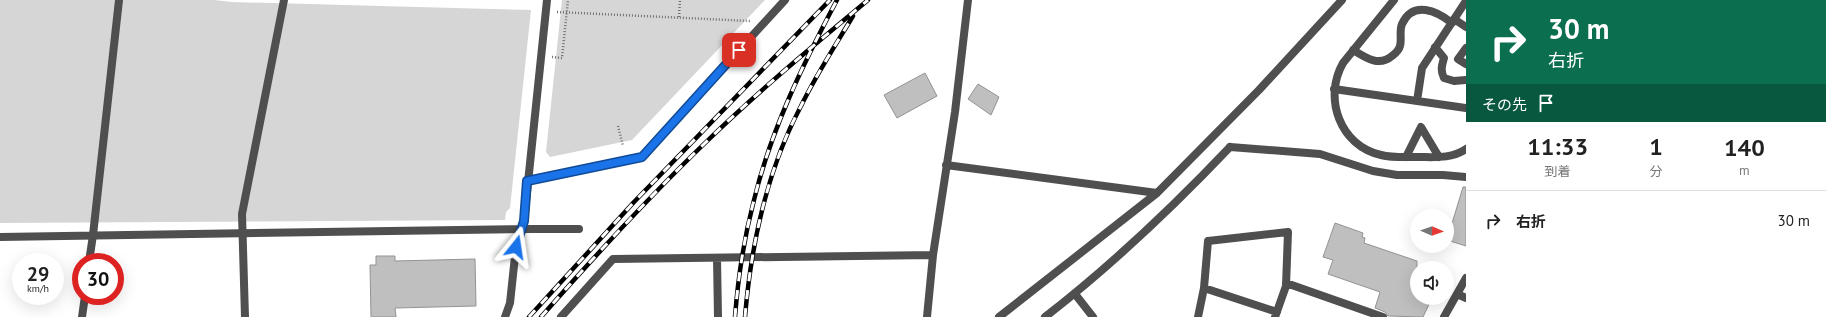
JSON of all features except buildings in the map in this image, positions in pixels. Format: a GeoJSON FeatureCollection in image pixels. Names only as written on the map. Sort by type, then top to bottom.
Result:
{"type":"FeatureCollection","features":[{"type":"Feature","properties":{"kind":"street"},"geometry":{"type":"LineString","coordinates":[[90,253],[119,0]]}},
{"type":"Feature","properties":{"kind":"street"},"geometry":{"type":"LineString","coordinates":[[245,317],[242,214],[284,0]]}},
{"type":"Feature","properties":{"kind":"street"},"geometry":{"type":"LineString","coordinates":[[505,317],[510,303],[516,247],[524,221],[547,0]]}},
{"type":"Feature","properties":{"kind":"street"},"geometry":{"type":"LineString","coordinates":[[527,181],[642,157],[785,0]]}},
{"type":"Feature","properties":{"kind":"street"},"geometry":{"type":"LineString","coordinates":[[927,317],[933,255],[955,112],[968,0]]}},
{"type":"Feature","properties":{"kind":"street"},"geometry":{"type":"LineString","coordinates":[[999,317],[1157,193],[1259,90],[1342,0]]}},
{"type":"Feature","properties":{"kind":"street"},"geometry":{"type":"LineString","coordinates":[[1394,0],[1353,50],[1337,73],[1334,89],[1335,108],[1340,123],[1356,143],[1381,155],[1439,157],[1453,156],[1466,149]]}},
{"type":"Feature","properties":{"kind":"street"},"geometry":{"type":"LineString","coordinates":[[1417,101],[1422,68],[1466,2]]}},
{"type":"Feature","properties":{"kind":"street"},"geometry":{"type":"LineString","coordinates":[[1353,50],[1375,61],[1389,59],[1400,47],[1402,24],[1411,13],[1416,10],[1430,9],[1466,28]]}},
{"type":"Feature","properties":{"kind":"street"},"geometry":{"type":"LineString","coordinates":[[1435,47],[1444,58],[1441,67],[1444,78],[1454,81],[1466,80]]}},
{"type":"Feature","properties":{"kind":"street"},"geometry":{"type":"LineString","coordinates":[[1466,48],[1458,59],[1466,64]]}},
{"type":"Feature","properties":{"kind":"street"},"geometry":{"type":"LineString","coordinates":[[1334,89],[1466,108]]}},
{"type":"Feature","properties":{"kind":"street"},"geometry":{"type":"LineString","coordinates":[[1406,157],[1421,127],[1439,157]]}},
{"type":"Feature","properties":{"kind":"street"},"geometry":{"type":"LineString","coordinates":[[1045,317],[1075,294],[1172,208],[1230,147],[1320,154],[1373,171],[1397,175],[1443,174],[1466,177]]}},
{"type":"Feature","properties":{"kind":"street"},"geometry":{"type":"LineString","coordinates":[[946,165],[1157,193]]}},
{"type":"Feature","properties":{"kind":"street"},"geometry":{"type":"LineString","coordinates":[[0,237],[579,229]]}},
{"type":"Feature","properties":{"kind":"street"},"geometry":{"type":"LineString","coordinates":[[1198,317],[1204,288],[1208,241],[1288,232],[1286,283],[1276,314],[1204,288]]}},
{"type":"Feature","properties":{"kind":"street"},"geometry":{"type":"LineString","coordinates":[[561,317],[613,259],[933,255]]}},
{"type":"Feature","properties":{"kind":"street"},"geometry":{"type":"LineString","coordinates":[[717,258],[718,317]]}},
{"type":"Feature","properties":{"kind":"street"},"geometry":{"type":"LineString","coordinates":[[1444,317],[1466,278]]}},
{"type":"Feature","properties":{"kind":"street"},"geometry":{"type":"LineString","coordinates":[[1286,283],[1383,317]]}},
{"type":"Feature","properties":{"kind":"street"},"geometry":{"type":"LineString","coordinates":[[1075,294],[1093,317]]}},
{"type":"Feature","properties":{"kind":"street"},"geometry":{"type":"LineString","coordinates":[[1457,294],[1466,298]]}},
{"type":"Feature","properties":{"kind":"street"},"geometry":{"type":"LineString","coordinates":[[82,317],[84,305]]}},
{"type":"Feature","properties":{"kind":"path"},"geometry":{"type":"LineString","coordinates":[[550,57],[562,58],[568,0]]}},
{"type":"Feature","properties":{"kind":"path"},"geometry":{"type":"LineString","coordinates":[[679,18],[680,0]]}},
{"type":"Feature","properties":{"kind":"path"},"geometry":{"type":"LineString","coordinates":[[554,12],[750,21]]}},
{"type":"Feature","properties":{"kind":"path"},"geometry":{"type":"LineString","coordinates":[[618,126],[623,146]]}},
{"type":"Feature","properties":{"kind":"shaded area"},"geometry":{"type":"Polygon","coordinates":[[[0,0],[214,0],[232,2],[531,10],[510,208],[506,212],[505,220],[0,223],[0,0]]]}},
{"type":"Feature","properties":{"kind":"shaded area"},"geometry":{"type":"Polygon","coordinates":[[[562,0],[765,0],[632,140],[550,157],[546,152],[562,0]]]}},
{"type":"Feature","properties":{"kind":"railway"},"geometry":{"type":"LineString","coordinates":[[529,317],[634,202],[830,0]]}},
{"type":"Feature","properties":{"kind":"railway"},"geometry":{"type":"LineString","coordinates":[[735,317],[744,243],[750,214],[769,148],[800,73],[837,0]]}},
{"type":"Feature","properties":{"kind":"railway"},"geometry":{"type":"LineString","coordinates":[[541,317],[621,229],[704,144],[764,88],[868,0]]}},
{"type":"Feature","properties":{"kind":"railway"},"geometry":{"type":"LineString","coordinates":[[745,317],[756,235],[762,208],[779,156],[789,130],[807,94],[853,16]]}},
{"type":"Feature","properties":{"kind":"route"},"geometry":{"type":"LineString","coordinates":[[516,247],[524,221],[527,181],[642,157],[739,50]]}}]}
